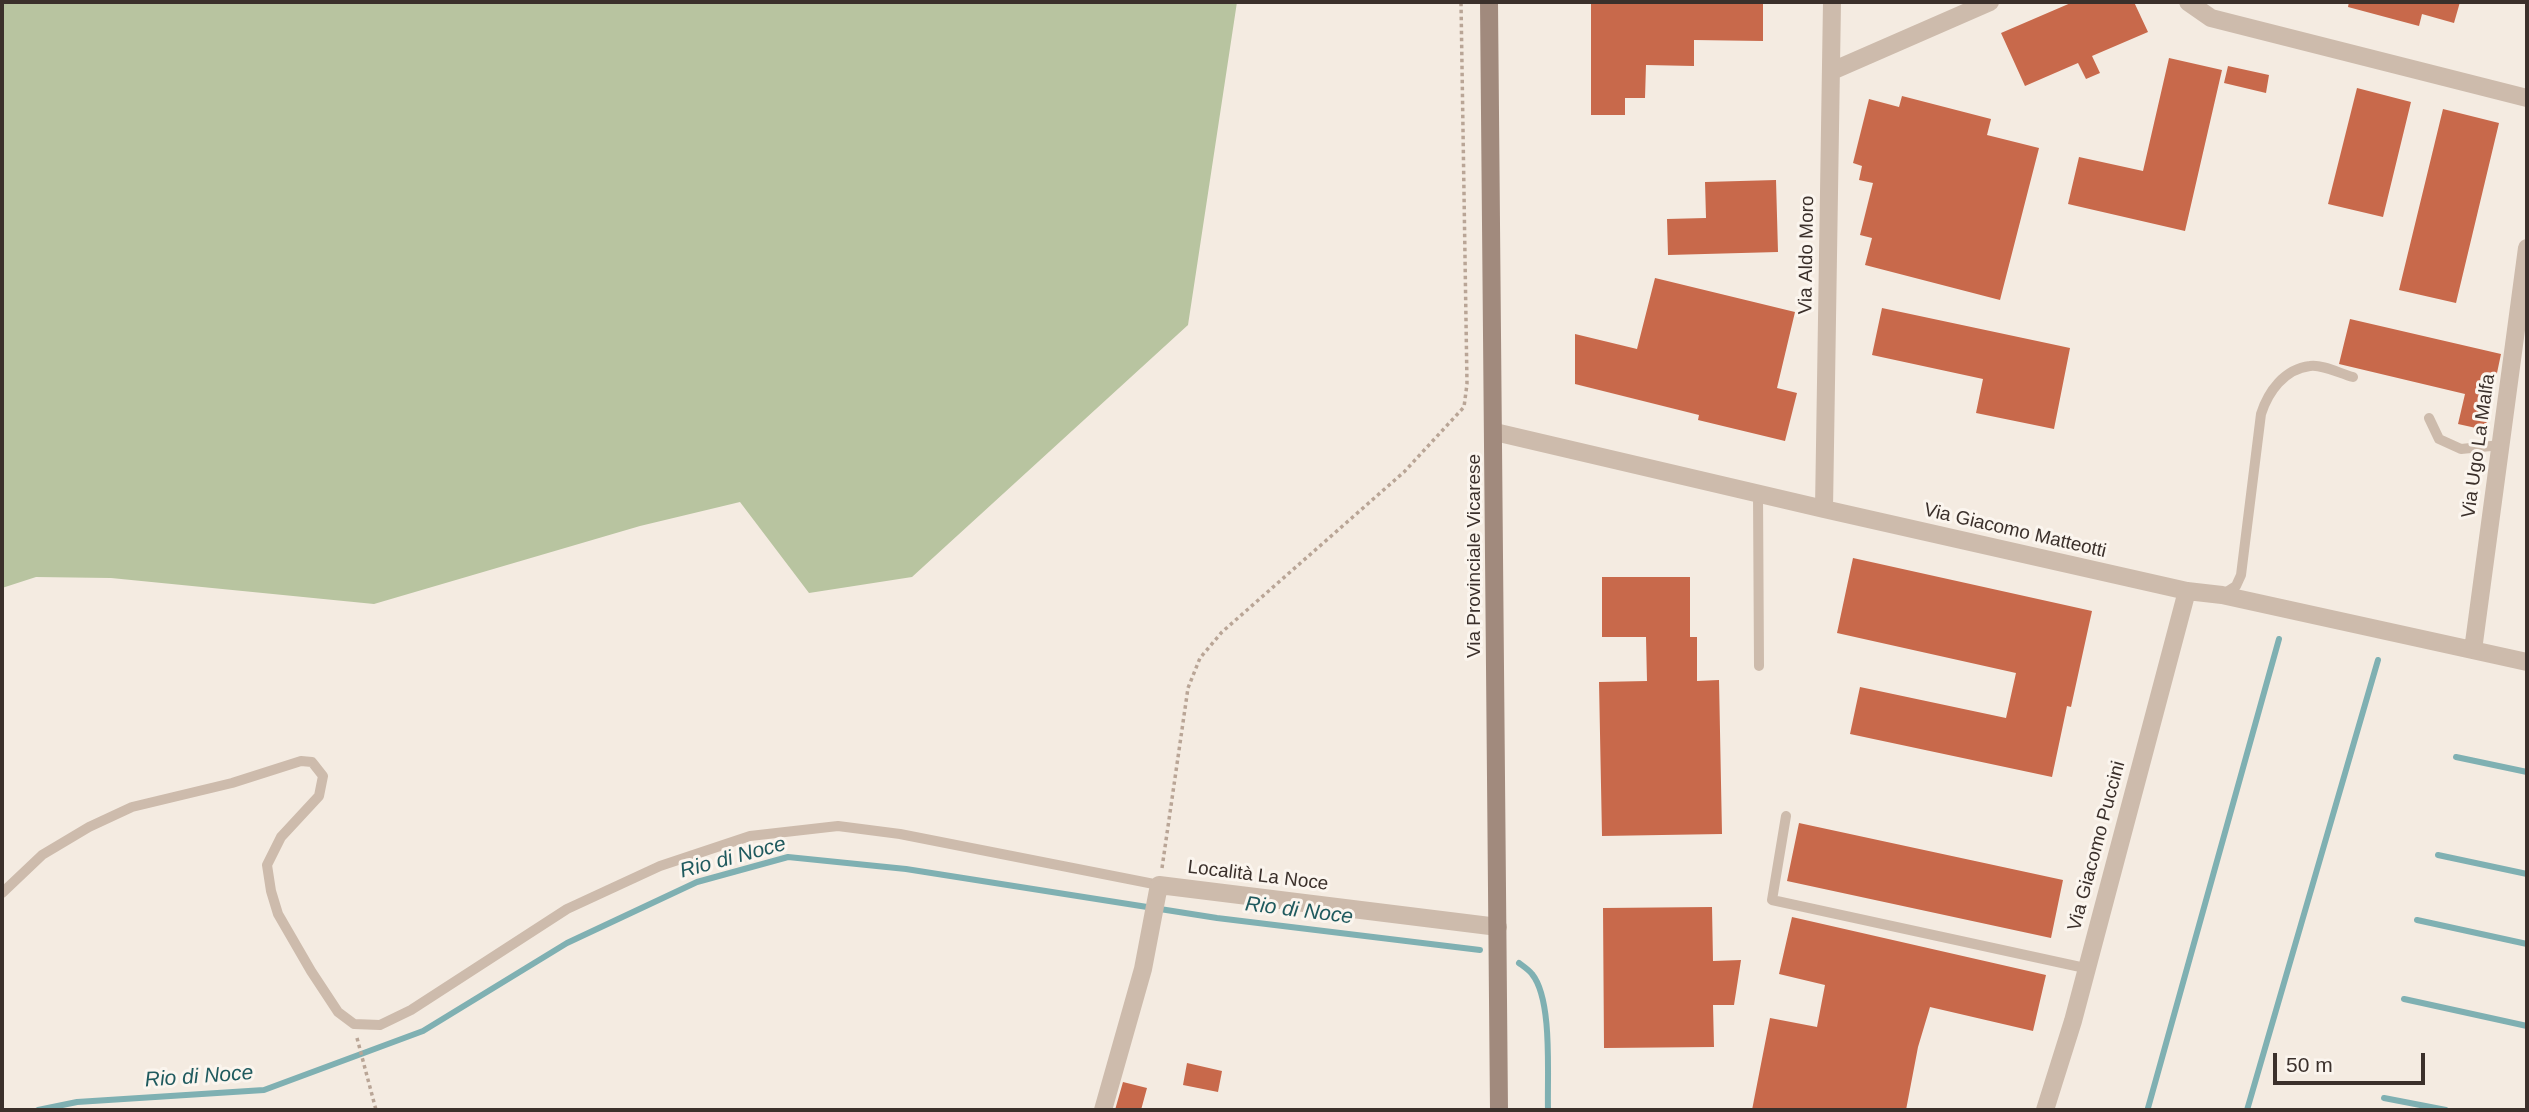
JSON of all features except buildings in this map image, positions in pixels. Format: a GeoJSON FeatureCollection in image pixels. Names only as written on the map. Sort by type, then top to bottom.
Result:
{"type":"FeatureCollection","features":[{"type":"Feature","properties":{"kind":"main road","name":"Via Provinciale Vicarese"},"geometry":{"type":"LineString","coordinates":[[1489,2],[1495,432],[1499,1110]]}},
{"type":"Feature","properties":{"kind":"street","name":"Via Aldo Moro"},"geometry":{"type":"LineString","coordinates":[[1824,509],[1832,2]]}},
{"type":"Feature","properties":{"kind":"street"},"geometry":{"type":"LineString","coordinates":[[1832,71],[1990,2]]}},
{"type":"Feature","properties":{"kind":"street"},"geometry":{"type":"LineString","coordinates":[[2188,2],[2211,18],[2527,98]]}},
{"type":"Feature","properties":{"kind":"street","name":"Via Ugo La Malfa"},"geometry":{"type":"LineString","coordinates":[[2473,650],[2527,248]]}},
{"type":"Feature","properties":{"kind":"street","name":"Via Giacomo Matteotti"},"geometry":{"type":"LineString","coordinates":[[1495,432],[2188,591],[2222,595],[2527,662]]}},
{"type":"Feature","properties":{"kind":"street","name":"Via Giacomo Puccini"},"geometry":{"type":"LineString","coordinates":[[2045,1110],[2073,1021],[2085,968],[2188,591]]}},
{"type":"Feature","properties":{"kind":"street","name":"Località La Noce"},"geometry":{"type":"LineString","coordinates":[[1156,899],[1498,927]]}},
{"type":"Feature","properties":{"kind":"street"},"geometry":{"type":"LineString","coordinates":[[1104,1110],[1143,969],[1156,899]]}},
{"type":"Feature","properties":{"kind":"lane"},"geometry":{"type":"LineString","coordinates":[[2222,595],[2236,586],[2241,575],[2262,414],[2267,395],[2281,380],[2312,365],[2353,377]]}},
{"type":"Feature","properties":{"kind":"lane"},"geometry":{"type":"LineString","coordinates":[[2429,418],[2440,439],[2461,449],[2501,444]]}},
{"type":"Feature","properties":{"kind":"lane"},"geometry":{"type":"LineString","coordinates":[[1758,494],[1759,666]]}},
{"type":"Feature","properties":{"kind":"lane"},"geometry":{"type":"LineString","coordinates":[[2,893],[42,855],[89,827],[132,807],[232,783],[301,761],[312,762],[323,776],[319,796],[281,837],[267,865],[271,891],[278,914],[338,1012],[354,1024],[380,1026],[411,1010],[567,909],[660,866],[750,836],[838,826],[900,834],[1156,899]]}},
{"type":"Feature","properties":{"kind":"lane"},"geometry":{"type":"LineString","coordinates":[[1786,816],[1772,900],[2085,968]]}},
{"type":"Feature","properties":{"kind":"path"},"geometry":{"type":"LineString","coordinates":[[1156,899],[1188,688],[1200,658],[1222,632],[1404,472],[1464,407],[1467,384],[1461,2]]}},
{"type":"Feature","properties":{"kind":"path"},"geometry":{"type":"LineString","coordinates":[[359,1046],[376,1110]]}},
{"type":"Feature","properties":{"kind":"green space"},"geometry":{"type":"Polygon","coordinates":[[[2,2],[1237,2],[1188,325],[912,577],[809,593],[740,502],[640,526],[374,604],[111,578],[36,577],[2,588],[2,2]]]}},
{"type":"Feature","properties":{"kind":"waterway"},"geometry":{"type":"LineString","coordinates":[[2148,1108],[2279,639]]}},
{"type":"Feature","properties":{"kind":"waterway"},"geometry":{"type":"LineString","coordinates":[[2247,1110],[2378,660]]}},
{"type":"Feature","properties":{"kind":"waterway"},"geometry":{"type":"LineString","coordinates":[[2456,757],[2527,772]]}},
{"type":"Feature","properties":{"kind":"waterway"},"geometry":{"type":"LineString","coordinates":[[2438,855],[2527,874]]}},
{"type":"Feature","properties":{"kind":"waterway","name":"Rio di Noce"},"geometry":{"type":"LineString","coordinates":[[38,1110],[77,1102],[264,1090],[423,1031],[567,943],[697,882],[788,857],[906,869],[1217,918],[1480,950]]}},
{"type":"Feature","properties":{"kind":"waterway"},"geometry":{"type":"LineString","coordinates":[[2417,920],[2527,944]]}},
{"type":"Feature","properties":{"kind":"waterway","name":"Rio di Noce"},"geometry":{"type":"LineString","coordinates":[[1519,963],[1532,974],[1543,1001],[1548,1039],[1548,1110]]}},
{"type":"Feature","properties":{"kind":"waterway"},"geometry":{"type":"LineString","coordinates":[[2404,999],[2527,1026]]}},
{"type":"Feature","properties":{"kind":"waterway"},"geometry":{"type":"LineString","coordinates":[[2384,1098],[2446,1110]]}}]}
